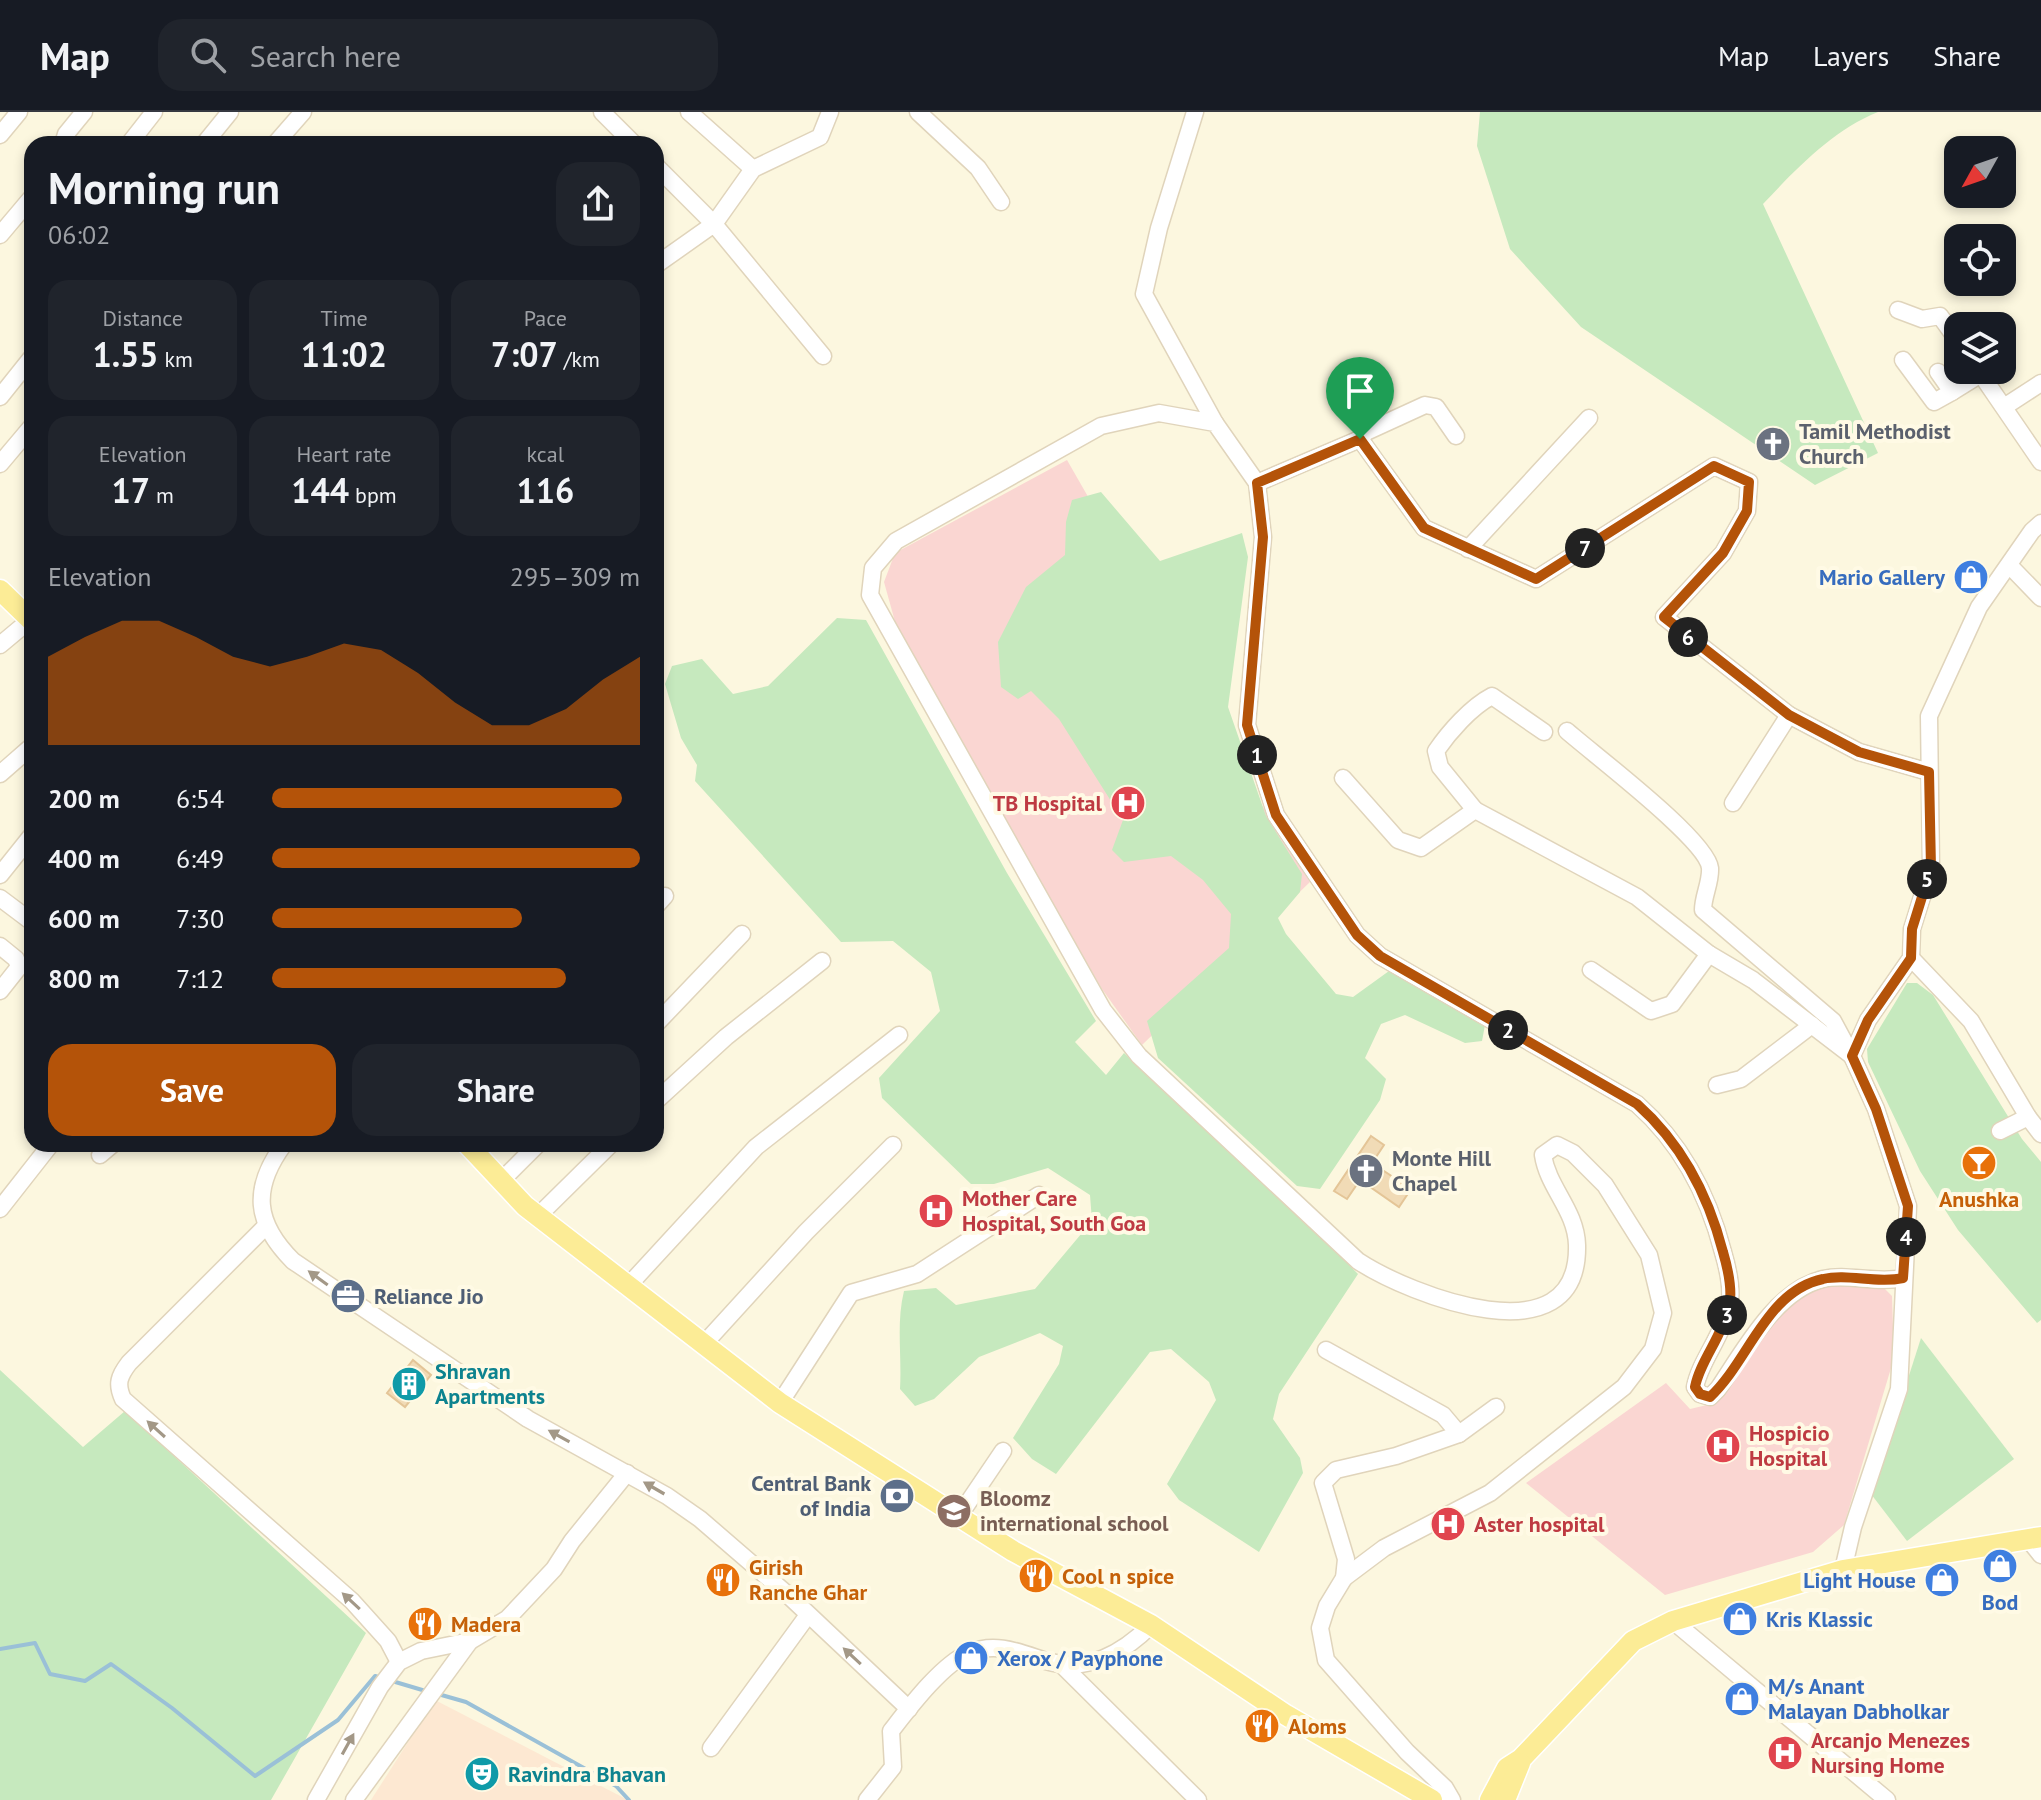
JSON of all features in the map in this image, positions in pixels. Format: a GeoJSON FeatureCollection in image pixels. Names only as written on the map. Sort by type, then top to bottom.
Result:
{"type":"FeatureCollection","features":[{"type":"Feature","properties":{"kind":"main road"},"geometry":{"type":"LineString","coordinates":[[0,590],[24,614]]}},
{"type":"Feature","properties":{"kind":"main road"},"geometry":{"type":"LineString","coordinates":[[474,1152],[538,1216],[780,1403],[1013,1551],[1151,1625],[1286,1715],[1432,1800]]}},
{"type":"Feature","properties":{"kind":"main road"},"geometry":{"type":"LineString","coordinates":[[1490,1800],[1507,1768],[1521,1759],[1633,1641],[1673,1621],[1843,1570],[2037,1544]]}},
{"type":"Feature","properties":{"kind":"main road"},"geometry":{"type":"LineString","coordinates":[[1505,1800],[1517,1777],[1521,1759]]}},
{"type":"Feature","properties":{"kind":"street"},"geometry":{"type":"LineString","coordinates":[[0,135],[19,112]]}},
{"type":"Feature","properties":{"kind":"street"},"geometry":{"type":"LineString","coordinates":[[65,136],[84,112]]}},
{"type":"Feature","properties":{"kind":"street"},"geometry":{"type":"LineString","coordinates":[[135,136],[154,112]]}},
{"type":"Feature","properties":{"kind":"street"},"geometry":{"type":"LineString","coordinates":[[210,136],[230,112]]}},
{"type":"Feature","properties":{"kind":"street"},"geometry":{"type":"LineString","coordinates":[[282,136],[303,112]]}},
{"type":"Feature","properties":{"kind":"street"},"geometry":{"type":"LineString","coordinates":[[602,112],[626,136]]}},
{"type":"Feature","properties":{"kind":"street"},"geometry":{"type":"LineString","coordinates":[[689,112],[753,169]]}},
{"type":"Feature","properties":{"kind":"street"},"geometry":{"type":"LineString","coordinates":[[664,259],[714,224],[753,169],[820,137],[830,112]]}},
{"type":"Feature","properties":{"kind":"street"},"geometry":{"type":"LineString","coordinates":[[918,112],[978,168],[1001,202]]}},
{"type":"Feature","properties":{"kind":"street"},"geometry":{"type":"LineString","coordinates":[[1195,112],[1159,228],[1144,294],[1215,423],[1257,483],[1263,537],[1247,725],[1276,815],[1357,935],[1380,956],[1637,1104],[1659,1123],[1702,1189],[1729,1275],[1730,1303],[1722,1331],[1698,1373],[1695,1387],[1700,1394],[1710,1397],[1718,1389],[1786,1298],[1804,1286],[1825,1278],[1884,1282],[1903,1278]]}},
{"type":"Feature","properties":{"kind":"street"},"geometry":{"type":"LineString","coordinates":[[664,174],[714,224],[823,356]]}},
{"type":"Feature","properties":{"kind":"street"},"geometry":{"type":"LineString","coordinates":[[0,235],[24,206]]}},
{"type":"Feature","properties":{"kind":"street"},"geometry":{"type":"LineString","coordinates":[[1898,310],[1922,319],[1940,316],[1944,322]]}},
{"type":"Feature","properties":{"kind":"street"},"geometry":{"type":"LineString","coordinates":[[1903,360],[1934,402],[1963,384]]}},
{"type":"Feature","properties":{"kind":"street"},"geometry":{"type":"LineString","coordinates":[[0,397],[24,367]]}},
{"type":"Feature","properties":{"kind":"street"},"geometry":{"type":"LineString","coordinates":[[1938,372],[1952,392]]}},
{"type":"Feature","properties":{"kind":"street"},"geometry":{"type":"LineString","coordinates":[[2004,407],[2041,383]]}},
{"type":"Feature","properties":{"kind":"street"},"geometry":{"type":"LineString","coordinates":[[1988,384],[2041,462]]}},
{"type":"Feature","properties":{"kind":"street"},"geometry":{"type":"LineString","coordinates":[[1257,483],[1360,439],[1366,432],[1425,405],[1436,407],[1456,436]]}},
{"type":"Feature","properties":{"kind":"street"},"geometry":{"type":"LineString","coordinates":[[1215,423],[1159,413],[1101,426],[896,541],[873,568],[870,595],[1103,1010],[1139,1056],[1358,1261],[1385,1278],[1471,1307],[1514,1312],[1544,1306],[1562,1292],[1575,1271],[1577,1247],[1575,1227],[1567,1204],[1545,1170],[1543,1155],[1557,1145],[1573,1153],[1605,1185],[1649,1255],[1663,1313],[1653,1349],[1624,1387],[1490,1493],[1384,1548],[1344,1578],[1327,1606],[1320,1628],[1326,1660],[1452,1800]]}},
{"type":"Feature","properties":{"kind":"street"},"geometry":{"type":"LineString","coordinates":[[1468,549],[1589,418]]}},
{"type":"Feature","properties":{"kind":"street"},"geometry":{"type":"LineString","coordinates":[[0,464],[24,436]]}},
{"type":"Feature","properties":{"kind":"street"},"geometry":{"type":"LineString","coordinates":[[1360,439],[1424,528],[1536,579],[1714,466],[1749,482],[1747,511],[1723,553],[1664,617],[1789,715],[1859,752],[1929,772]]}},
{"type":"Feature","properties":{"kind":"street"},"geometry":{"type":"LineString","coordinates":[[1852,1056],[1868,1020],[1911,958],[1912,929],[1931,868],[1929,716],[1979,607],[2041,523]]}},
{"type":"Feature","properties":{"kind":"street"},"geometry":{"type":"LineString","coordinates":[[2009,565],[2041,598]]}},
{"type":"Feature","properties":{"kind":"street"},"geometry":{"type":"LineString","coordinates":[[0,645],[24,626]]}},
{"type":"Feature","properties":{"kind":"street"},"geometry":{"type":"LineString","coordinates":[[1544,732],[1492,696],[1474,709],[1436,751],[1440,767],[1475,810],[1637,897],[1709,954],[1753,980],[1852,1056]]}},
{"type":"Feature","properties":{"kind":"street"},"geometry":{"type":"LineString","coordinates":[[1733,803],[1789,715]]}},
{"type":"Feature","properties":{"kind":"street"},"geometry":{"type":"LineString","coordinates":[[1567,731],[1646,794],[1676,827],[1702,849],[1710,866],[1703,910],[1833,1021],[1876,1109],[1908,1206],[1899,1389],[1853,1527],[1843,1570]]}},
{"type":"Feature","properties":{"kind":"street"},"geometry":{"type":"LineString","coordinates":[[0,774],[24,753]]}},
{"type":"Feature","properties":{"kind":"street"},"geometry":{"type":"LineString","coordinates":[[1343,778],[1398,840],[1421,848],[1475,810]]}},
{"type":"Feature","properties":{"kind":"street"},"geometry":{"type":"LineString","coordinates":[[0,875],[24,845]]}},
{"type":"Feature","properties":{"kind":"street"},"geometry":{"type":"LineString","coordinates":[[0,898],[24,916]]}},
{"type":"Feature","properties":{"kind":"street"},"geometry":{"type":"LineString","coordinates":[[664,1016],[742,934]]}},
{"type":"Feature","properties":{"kind":"street"},"geometry":{"type":"LineString","coordinates":[[0,946],[16,959],[19,967],[0,991]]}},
{"type":"Feature","properties":{"kind":"street"},"geometry":{"type":"LineString","coordinates":[[1591,970],[1651,1011],[1672,1004],[1709,954]]}},
{"type":"Feature","properties":{"kind":"street"},"geometry":{"type":"LineString","coordinates":[[1911,958],[1971,1021],[2041,1134]]}},
{"type":"Feature","properties":{"kind":"street"},"geometry":{"type":"LineString","coordinates":[[664,1094],[726,1037],[822,961]]}},
{"type":"Feature","properties":{"kind":"street"},"geometry":{"type":"LineString","coordinates":[[1717,1085],[1741,1079],[1812,1025]]}},
{"type":"Feature","properties":{"kind":"street"},"geometry":{"type":"LineString","coordinates":[[627,1287],[756,1147],[899,1035]]}},
{"type":"Feature","properties":{"kind":"street"},"geometry":{"type":"LineString","coordinates":[[2000,1131],[2028,1117]]}},
{"type":"Feature","properties":{"kind":"street"},"geometry":{"type":"LineString","coordinates":[[703,1345],[806,1232],[893,1145]]}},
{"type":"Feature","properties":{"kind":"street"},"geometry":{"type":"LineString","coordinates":[[0,1209],[45,1152]]}},
{"type":"Feature","properties":{"kind":"street"},"geometry":{"type":"LineString","coordinates":[[280,1152],[264,1181],[265,1227],[293,1261],[528,1419],[627,1473],[700,1519],[909,1709]]}},
{"type":"Feature","properties":{"kind":"street"},"geometry":{"type":"LineString","coordinates":[[501,1181],[530,1152]]}},
{"type":"Feature","properties":{"kind":"street"},"geometry":{"type":"LineString","coordinates":[[538,1216],[603,1152]]}},
{"type":"Feature","properties":{"kind":"street"},"geometry":{"type":"LineString","coordinates":[[780,1403],[851,1293],[917,1274],[1039,1195]]}},
{"type":"Feature","properties":{"kind":"street"},"geometry":{"type":"LineString","coordinates":[[265,1227],[129,1363],[117,1387],[123,1399],[352,1601],[388,1641],[395,1667]]}},
{"type":"Feature","properties":{"kind":"street"},"geometry":{"type":"LineString","coordinates":[[1326,1350],[1443,1415],[1459,1434]]}},
{"type":"Feature","properties":{"kind":"street"},"geometry":{"type":"LineString","coordinates":[[1344,1578],[1346,1559],[1323,1483],[1336,1470],[1396,1456],[1459,1434],[1496,1407]]}},
{"type":"Feature","properties":{"kind":"street"},"geometry":{"type":"LineString","coordinates":[[959,1516],[1003,1451]]}},
{"type":"Feature","properties":{"kind":"street"},"geometry":{"type":"LineString","coordinates":[[316,1800],[380,1687],[395,1667],[421,1651],[470,1641],[507,1619],[533,1594],[627,1473]]}},
{"type":"Feature","properties":{"kind":"street"},"geometry":{"type":"LineString","coordinates":[[711,1748],[808,1615]]}},
{"type":"Feature","properties":{"kind":"street"},"geometry":{"type":"LineString","coordinates":[[1673,1621],[1887,1800]]}},
{"type":"Feature","properties":{"kind":"street"},"geometry":{"type":"LineString","coordinates":[[867,1800],[893,1767],[891,1731],[955,1661],[971,1652],[992,1648],[1076,1666],[1124,1649],[1151,1625]]}},
{"type":"Feature","properties":{"kind":"street"},"geometry":{"type":"LineString","coordinates":[[354,1800],[470,1641]]}},
{"type":"Feature","properties":{"kind":"street"},"geometry":{"type":"LineString","coordinates":[[1061,1664],[1198,1800]]}},
{"type":"Feature","properties":{"kind":"shaded area","name":"TB Hospital"},"geometry":{"type":"Polygon","coordinates":[[[1067,460],[1142,591],[1211,724],[1310,882],[1142,1045],[1102,989],[899,636],[884,582],[895,553],[1067,460]]]}},
{"type":"Feature","properties":{"kind":"shaded area","name":"Hospicio Hospital"},"geometry":{"type":"Polygon","coordinates":[[[1824,1280],[1877,1281],[1892,1296],[1894,1358],[1844,1525],[1813,1552],[1665,1595],[1526,1483],[1666,1383],[1690,1409],[1707,1405],[1782,1301],[1824,1280]]]}},
{"type":"Feature","properties":{"kind":"shaded area","name":"Ravindra Bhavan"},"geometry":{"type":"Polygon","coordinates":[[[435,1700],[626,1799],[626,1800],[371,1800],[435,1700]]]}},
{"type":"Feature","properties":{"kind":"green space"},"geometry":{"type":"Polygon","coordinates":[[[1480,112],[1878,112],[1831,140],[1763,204],[1878,453],[1815,485],[1581,327],[1510,249],[1477,146],[1480,112]]]}},
{"type":"Feature","properties":{"kind":"green space"},"geometry":{"type":"Polygon","coordinates":[[[1101,492],[1160,561],[1242,533],[1248,557],[1228,707],[1266,816],[1302,874],[1300,892],[1278,918],[1286,934],[1336,994],[1353,997],[1389,971],[1485,1025],[1482,1041],[1465,1043],[1405,1015],[1381,1024],[1365,1058],[1386,1079],[1380,1100],[1320,1189],[1297,1186],[1158,1058],[1147,1021],[1229,948],[1231,914],[1203,880],[1171,856],[1124,862],[1112,850],[1123,820],[1059,719],[1031,691],[1018,699],[1001,687],[998,642],[1026,587],[1065,555],[1066,522],[1072,500],[1101,492]]]}},
{"type":"Feature","properties":{"kind":"green space"},"geometry":{"type":"Polygon","coordinates":[[[837,618],[866,620],[1007,873],[1096,1021],[1075,1042],[1106,1075],[1124,1053],[1288,1204],[1358,1274],[1279,1394],[1273,1419],[1300,1458],[1303,1473],[1259,1552],[1179,1500],[1167,1484],[1216,1400],[1209,1382],[1171,1349],[1150,1352],[1056,1474],[1032,1459],[1013,1438],[1059,1364],[1063,1346],[1040,1333],[979,1357],[934,1399],[915,1406],[900,1389],[900,1327],[904,1291],[936,1288],[956,1305],[1035,1289],[1092,1221],[1090,1195],[1048,1168],[994,1184],[971,1184],[882,1098],[879,1078],[940,1011],[931,972],[893,941],[841,942],[695,781],[697,765],[681,738],[665,684],[672,666],[702,659],[733,694],[768,686],[837,618]]]}},
{"type":"Feature","properties":{"kind":"green space"},"geometry":{"type":"Polygon","coordinates":[[[1907,983],[1917,983],[1933,995],[2022,1139],[2041,1162],[2041,1320],[2037,1323],[1958,1230],[1920,1171],[1868,1062],[1867,1049],[1907,983]]]}},
{"type":"Feature","properties":{"kind":"green space"},"geometry":{"type":"Polygon","coordinates":[[[1921,1338],[2014,1459],[1907,1541],[1871,1494],[1921,1338]]]}},
{"type":"Feature","properties":{"kind":"green space"},"geometry":{"type":"Polygon","coordinates":[[[0,1370],[83,1447],[125,1411],[366,1633],[271,1800],[0,1800],[0,1370]]]}},
{"type":"Feature","properties":{"kind":"building","name":"Monte Hill Chapel"},"geometry":{"type":"Polygon","coordinates":[[[1371,1136],[1384,1145],[1372,1163],[1411,1189],[1399,1207],[1360,1180],[1347,1199],[1334,1191],[1371,1136]]]}},
{"type":"Feature","properties":{"kind":"building","name":"Shravan Apartments"},"geometry":{"type":"Polygon","coordinates":[[[413,1360],[431,1375],[405,1407],[387,1393],[413,1360]]]}},
{"type":"Feature","properties":{"kind":"waterway"},"geometry":{"type":"LineString","coordinates":[[0,1649],[35,1643],[50,1674],[85,1681],[111,1664],[172,1708],[255,1776],[338,1720],[375,1676],[379,1677]]}},
{"type":"Feature","properties":{"kind":"waterway"},"geometry":{"type":"LineString","coordinates":[[392,1681],[429,1692]]}},
{"type":"Feature","properties":{"kind":"waterway"},"geometry":{"type":"LineString","coordinates":[[438,1694],[466,1702],[616,1786],[629,1800]]}},
{"type":"Feature","properties":{"kind":"place","name":"Tamil Methodist Church"},"geometry":{"type":"Point","coordinates":[1773,444]}},
{"type":"Feature","properties":{"kind":"place","name":"Mario Gallery"},"geometry":{"type":"Point","coordinates":[1971,577]}},
{"type":"Feature","properties":{"kind":"place","name":"TB Hospital"},"geometry":{"type":"Point","coordinates":[1128,803]}},
{"type":"Feature","properties":{"kind":"place","name":"Anushka"},"geometry":{"type":"Point","coordinates":[1979,1163]}},
{"type":"Feature","properties":{"kind":"place","name":"Monte Hill Chapel"},"geometry":{"type":"Point","coordinates":[1366,1171]}},
{"type":"Feature","properties":{"kind":"place","name":"Mother Care Hospital, South Goa"},"geometry":{"type":"Point","coordinates":[936,1211]}},
{"type":"Feature","properties":{"kind":"place","name":"Reliance Jio"},"geometry":{"type":"Point","coordinates":[348,1296]}},
{"type":"Feature","properties":{"kind":"place","name":"Shravan Apartments"},"geometry":{"type":"Point","coordinates":[409,1384]}},
{"type":"Feature","properties":{"kind":"place","name":"Hospicio Hospital"},"geometry":{"type":"Point","coordinates":[1723,1446]}},
{"type":"Feature","properties":{"kind":"place","name":"Central Bank of India"},"geometry":{"type":"Point","coordinates":[897,1496]}},
{"type":"Feature","properties":{"kind":"place","name":"Bloomz international school"},"geometry":{"type":"Point","coordinates":[954,1511]}},
{"type":"Feature","properties":{"kind":"place","name":"Aster hospital"},"geometry":{"type":"Point","coordinates":[1448,1524]}},
{"type":"Feature","properties":{"kind":"place","name":"Bod"},"geometry":{"type":"Point","coordinates":[2000,1566]}},
{"type":"Feature","properties":{"kind":"place","name":"Cool n spice"},"geometry":{"type":"Point","coordinates":[1036,1576]}},
{"type":"Feature","properties":{"kind":"place","name":"Girish Ranche Ghar"},"geometry":{"type":"Point","coordinates":[723,1580]}},
{"type":"Feature","properties":{"kind":"place","name":"Light House"},"geometry":{"type":"Point","coordinates":[1942,1580]}},
{"type":"Feature","properties":{"kind":"place","name":"Kris Klassic"},"geometry":{"type":"Point","coordinates":[1740,1619]}},
{"type":"Feature","properties":{"kind":"place","name":"Madera"},"geometry":{"type":"Point","coordinates":[425,1624]}},
{"type":"Feature","properties":{"kind":"place","name":"Xerox / Payphone"},"geometry":{"type":"Point","coordinates":[971,1658]}},
{"type":"Feature","properties":{"kind":"place","name":"M/s Anant Malayan Dabholkar"},"geometry":{"type":"Point","coordinates":[1742,1699]}},
{"type":"Feature","properties":{"kind":"place","name":"Aloms"},"geometry":{"type":"Point","coordinates":[1262,1726]}},
{"type":"Feature","properties":{"kind":"place","name":"Arcanjo Menezes Nursing Home"},"geometry":{"type":"Point","coordinates":[1785,1753]}},
{"type":"Feature","properties":{"kind":"place","name":"Ravindra Bhavan"},"geometry":{"type":"Point","coordinates":[482,1774]}},
{"type":"Feature","properties":{"kind":"route"},"geometry":{"type":"LineString","coordinates":[[1360,439],[1424,528],[1536,579],[1714,466],[1749,482],[1747,511],[1723,553],[1664,617],[1789,715],[1859,752],[1929,772],[1931,868],[1912,929],[1911,958],[1868,1020],[1852,1056],[1876,1109],[1908,1206],[1903,1278],[1884,1282],[1825,1278],[1804,1286],[1786,1298],[1710,1397],[1700,1394],[1695,1387],[1698,1373],[1722,1331],[1730,1303],[1729,1275],[1702,1189],[1659,1123],[1637,1104],[1380,956],[1357,935],[1276,815],[1247,725],[1263,537],[1257,483],[1360,439]]}}]}
